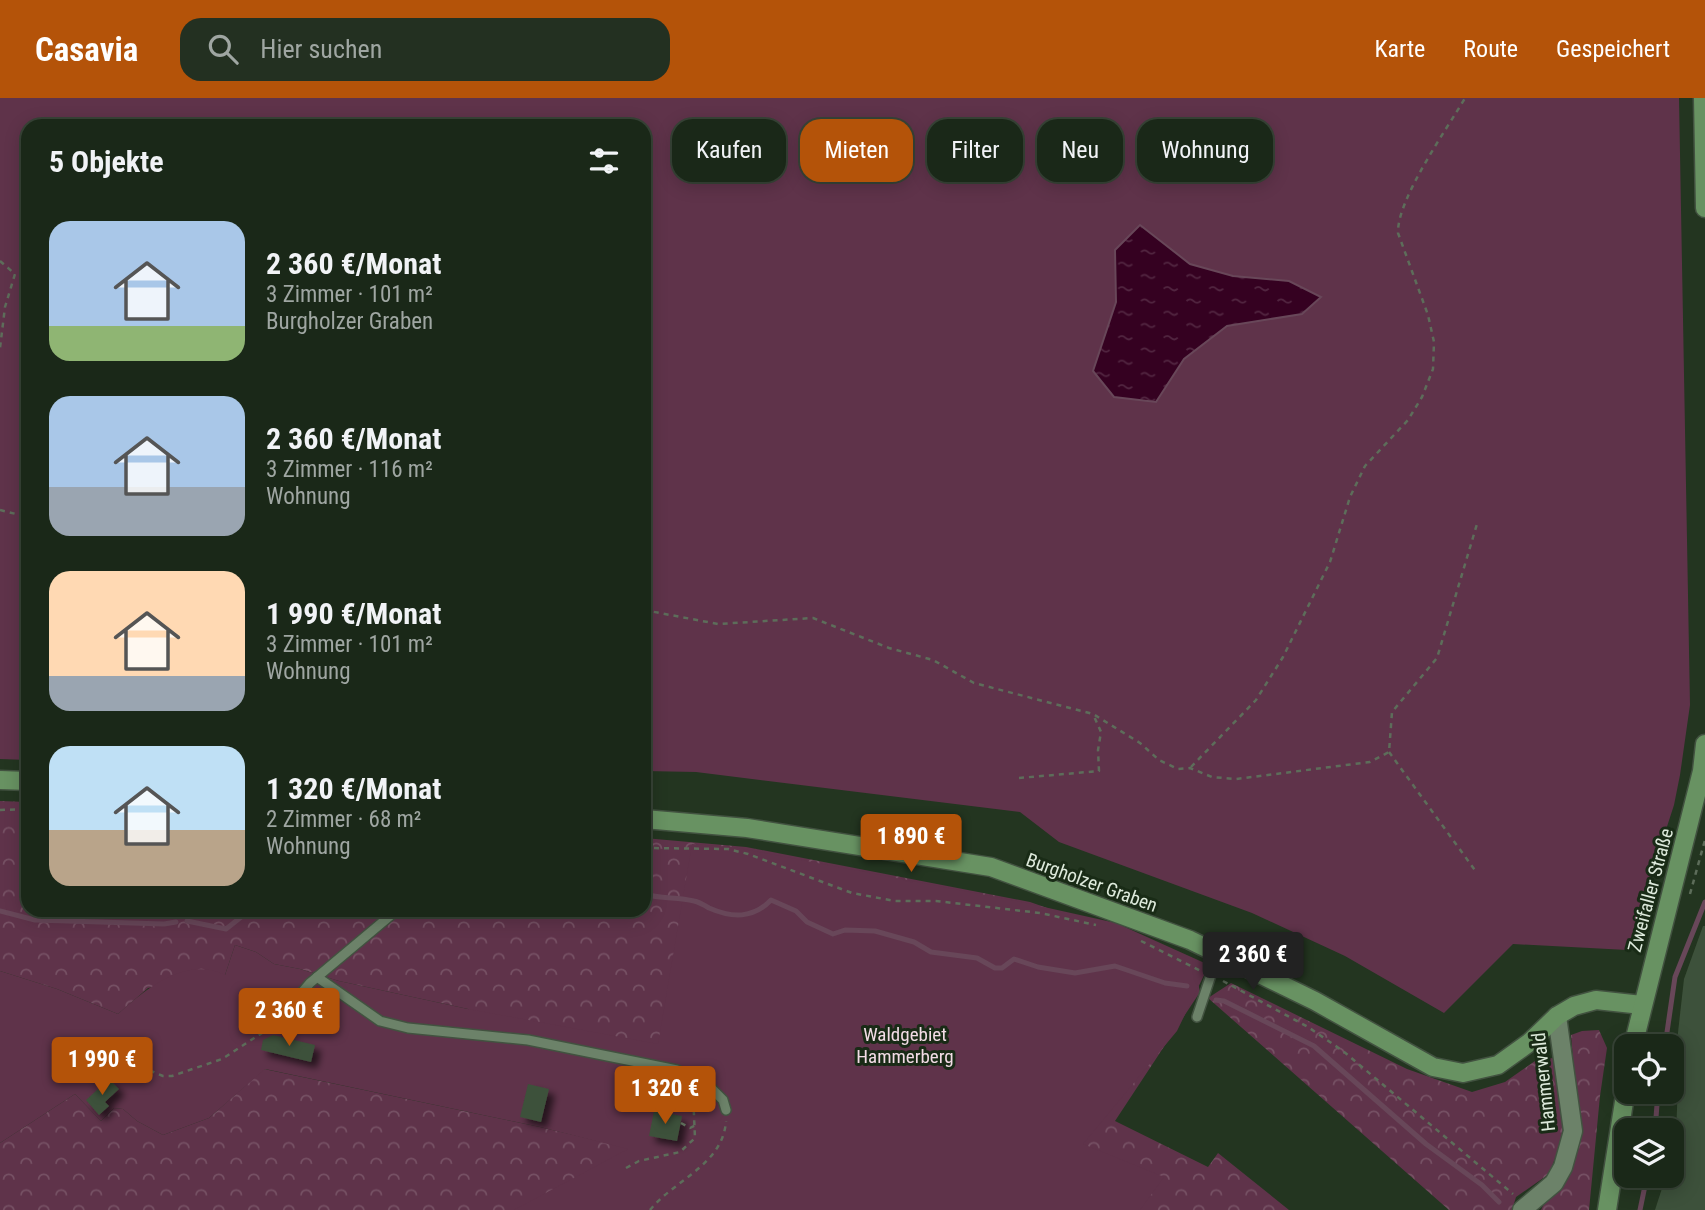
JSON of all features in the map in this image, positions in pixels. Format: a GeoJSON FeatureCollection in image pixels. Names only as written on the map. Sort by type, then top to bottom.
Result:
{"type":"FeatureCollection","features":[{"type":"Feature","properties":{"kind":"main road"},"geometry":{"type":"LineString","coordinates":[[1703,98],[1705,208]]}},
{"type":"Feature","properties":{"kind":"main road","name":"Zweifaller Straße"},"geometry":{"type":"LineString","coordinates":[[1636,1034],[1699,784],[1705,744]]}},
{"type":"Feature","properties":{"kind":"main road"},"geometry":{"type":"LineString","coordinates":[[0,780],[21,781]]}},
{"type":"Feature","properties":{"kind":"main road","name":"Burgholzer Graben"},"geometry":{"type":"LineString","coordinates":[[651,820],[747,828],[991,867],[1190,940],[1315,1001],[1433,1067],[1463,1073],[1498,1065],[1530,1042],[1557,1016],[1574,1006],[1596,1000],[1642,1005]]}},
{"type":"Feature","properties":{"kind":"main road"},"geometry":{"type":"LineString","coordinates":[[1607,1210],[1624,1104]]}},
{"type":"Feature","properties":{"kind":"street","name":"Hammerwald"},"geometry":{"type":"LineString","coordinates":[[1524,1208],[1554,1183],[1563,1167],[1573,1131],[1557,1016]]}},
{"type":"Feature","properties":{"kind":"lane"},"geometry":{"type":"LineString","coordinates":[[276,1023],[317,977],[389,917]]}},
{"type":"Feature","properties":{"kind":"lane"},"geometry":{"type":"LineString","coordinates":[[1197,1017],[1218,954]]}},
{"type":"Feature","properties":{"kind":"lane"},"geometry":{"type":"LineString","coordinates":[[317,977],[380,1021],[408,1028],[528,1040],[677,1070],[709,1086],[723,1100],[726,1110]]}},
{"type":"Feature","properties":{"kind":"path"},"geometry":{"type":"LineString","coordinates":[[1190,768],[1256,700],[1283,657],[1330,562],[1350,497],[1365,466],[1408,420],[1426,387],[1433,369],[1434,342],[1428,315],[1398,233],[1398,220],[1412,190],[1465,98]]}},
{"type":"Feature","properties":{"kind":"path"},"geometry":{"type":"LineString","coordinates":[[0,261],[15,274],[5,307],[0,348]]}},
{"type":"Feature","properties":{"kind":"path"},"geometry":{"type":"LineString","coordinates":[[0,510],[21,515]]}},
{"type":"Feature","properties":{"kind":"path"},"geometry":{"type":"LineString","coordinates":[[1477,524],[1437,658],[1392,712],[1389,752],[1477,873]]}},
{"type":"Feature","properties":{"kind":"path"},"geometry":{"type":"LineString","coordinates":[[651,611],[718,624],[813,618],[889,648],[933,660],[974,683],[1093,713],[1140,743],[1159,760],[1178,769],[1190,768],[1212,777],[1236,779],[1370,762],[1389,752]]}},
{"type":"Feature","properties":{"kind":"path"},"geometry":{"type":"LineString","coordinates":[[1019,778],[1099,771],[1101,732],[1093,713]]}},
{"type":"Feature","properties":{"kind":"path"},"geometry":{"type":"LineString","coordinates":[[0,810],[21,809]]}},
{"type":"Feature","properties":{"kind":"path"},"geometry":{"type":"LineString","coordinates":[[651,848],[728,849],[863,895],[895,901],[936,901],[1040,913],[1106,929]]}},
{"type":"Feature","properties":{"kind":"path"},"geometry":{"type":"LineString","coordinates":[[1138,940],[1233,986],[1308,1027],[1343,1051],[1496,1178],[1524,1208]]}},
{"type":"Feature","properties":{"kind":"path"},"geometry":{"type":"LineString","coordinates":[[122,1059],[163,1076],[172,1076],[222,1059],[247,1045],[276,1023]]}},
{"type":"Feature","properties":{"kind":"path"},"geometry":{"type":"LineString","coordinates":[[626,1168],[639,1161],[680,1152],[695,1138],[692,1096],[697,1080]]}},
{"type":"Feature","properties":{"kind":"path"},"geometry":{"type":"LineString","coordinates":[[650,1210],[712,1156],[726,1125],[726,1110]]}},
{"type":"Feature","properties":{"kind":"path"},"geometry":{"type":"LineString","coordinates":[[681,1123],[690,1128],[696,1125]]}},
{"type":"Feature","properties":{"kind":"green space"},"geometry":{"type":"Polygon","coordinates":[[[0,98],[1679,98],[1690,705],[1674,805],[1627,950],[1513,944],[1444,1013],[1345,956],[1252,913],[1059,842],[1020,812],[696,772],[651,771],[651,119],[21,119],[21,760],[0,759],[0,98]]]}},
{"type":"Feature","properties":{"kind":"green space","name":"Waldgebiet Hammerberg"},"geometry":{"type":"Polygon","coordinates":[[[0,801],[21,802],[21,917],[651,917],[651,839],[746,847],[1030,902],[1193,959],[1200,992],[1115,1121],[1208,1167],[1218,1153],[1289,1210],[0,1210],[0,1143],[75,1094],[101,1121],[114,1108],[123,1109],[137,1121],[163,1135],[209,1118],[264,1069],[540,1127],[649,1153],[468,1009],[274,964],[256,952],[235,945],[225,975],[148,988],[118,1014],[57,989],[0,971],[0,801]]]}},
{"type":"Feature","properties":{"kind":"green space"},"geometry":{"type":"Polygon","coordinates":[[[692,844],[733,847],[1017,901],[1116,923],[1209,965],[1177,1031],[1083,1144],[1164,1177],[1140,1210],[514,1210],[628,1149],[540,1127],[265,1069],[209,1118],[163,1135],[137,1121],[123,1109],[114,1108],[101,1121],[75,1094],[0,1143],[0,971],[57,989],[118,1014],[154,986],[181,972],[210,970],[225,975],[235,945],[256,952],[274,964],[339,981],[468,1009],[658,1044],[692,844]]]}},
{"type":"Feature","properties":{"kind":"green space"},"geometry":{"type":"Polygon","coordinates":[[[1231,983],[1407,1069],[1472,1092],[1505,1082],[1542,1056],[1555,1059],[1565,1132],[1549,1174],[1516,1197],[1512,1210],[1449,1210],[1208,998],[1231,983]]]}},
{"type":"Feature","properties":{"kind":"green space"},"geometry":{"type":"Polygon","coordinates":[[[1599,1030],[1607,1048],[1589,1210],[1541,1210],[1579,1131],[1571,1035],[1599,1030]]]}},
{"type":"Feature","properties":{"kind":"water"},"geometry":{"type":"Polygon","coordinates":[[[1140,225],[1190,264],[1233,276],[1289,281],[1321,297],[1302,314],[1227,326],[1184,359],[1156,402],[1114,397],[1093,371],[1116,302],[1115,250],[1140,225]]]}},
{"type":"Feature","properties":{"kind":"building"},"geometry":{"type":"Polygon","coordinates":[[[1705,926],[1705,1210],[1655,1210],[1662,1188],[1684,1188],[1684,1118],[1677,1118],[1677,1104],[1684,1104],[1684,1034],[1678,1034],[1684,979],[1705,926]]]}},
{"type":"Feature","properties":{"kind":"building"},"geometry":{"type":"Polygon","coordinates":[[[273,1035],[315,1045],[311,1062],[261,1050],[263,1040],[273,1035]]]}},
{"type":"Feature","properties":{"kind":"building"},"geometry":{"type":"Polygon","coordinates":[[[109,1079],[119,1089],[105,1102],[109,1106],[99,1115],[86,1100],[109,1079]]]}},
{"type":"Feature","properties":{"kind":"building"},"geometry":{"type":"Polygon","coordinates":[[[528,1084],[549,1089],[541,1122],[520,1117],[528,1084]]]}},
{"type":"Feature","properties":{"kind":"building"},"geometry":{"type":"Polygon","coordinates":[[[654,1111],[682,1116],[677,1141],[649,1136],[654,1111]]]}},
{"type":"Feature","properties":{"kind":"waterway"},"geometry":{"type":"LineString","coordinates":[[651,896],[694,901],[734,915],[750,914],[771,900],[796,911],[807,922],[833,934],[845,930],[875,931],[914,942],[931,952],[977,958],[995,968],[1002,968],[1014,959],[1038,967],[1075,973],[1115,966],[1165,983],[1187,986]]}},
{"type":"Feature","properties":{"kind":"waterway"},"geometry":{"type":"LineString","coordinates":[[1667,1034],[1675,977],[1705,902]]}},
{"type":"Feature","properties":{"kind":"waterway"},"geometry":{"type":"LineString","coordinates":[[0,911],[21,916]]}},
{"type":"Feature","properties":{"kind":"waterway"},"geometry":{"type":"LineString","coordinates":[[23,917],[35,920],[164,924],[176,922]]}},
{"type":"Feature","properties":{"kind":"waterway"},"geometry":{"type":"LineString","coordinates":[[187,921],[226,929],[241,917]]}},
{"type":"Feature","properties":{"kind":"waterway"},"geometry":{"type":"LineString","coordinates":[[1216,1000],[1224,1001],[1314,1046],[1426,1144],[1482,1185],[1499,1202]]}},
{"type":"Feature","properties":{"kind":"waterway"},"geometry":{"type":"LineString","coordinates":[[1656,1118],[1657,1104]]}},
{"type":"Feature","properties":{"kind":"waterway"},"geometry":{"type":"LineString","coordinates":[[1640,1210],[1645,1188]]}}]}
